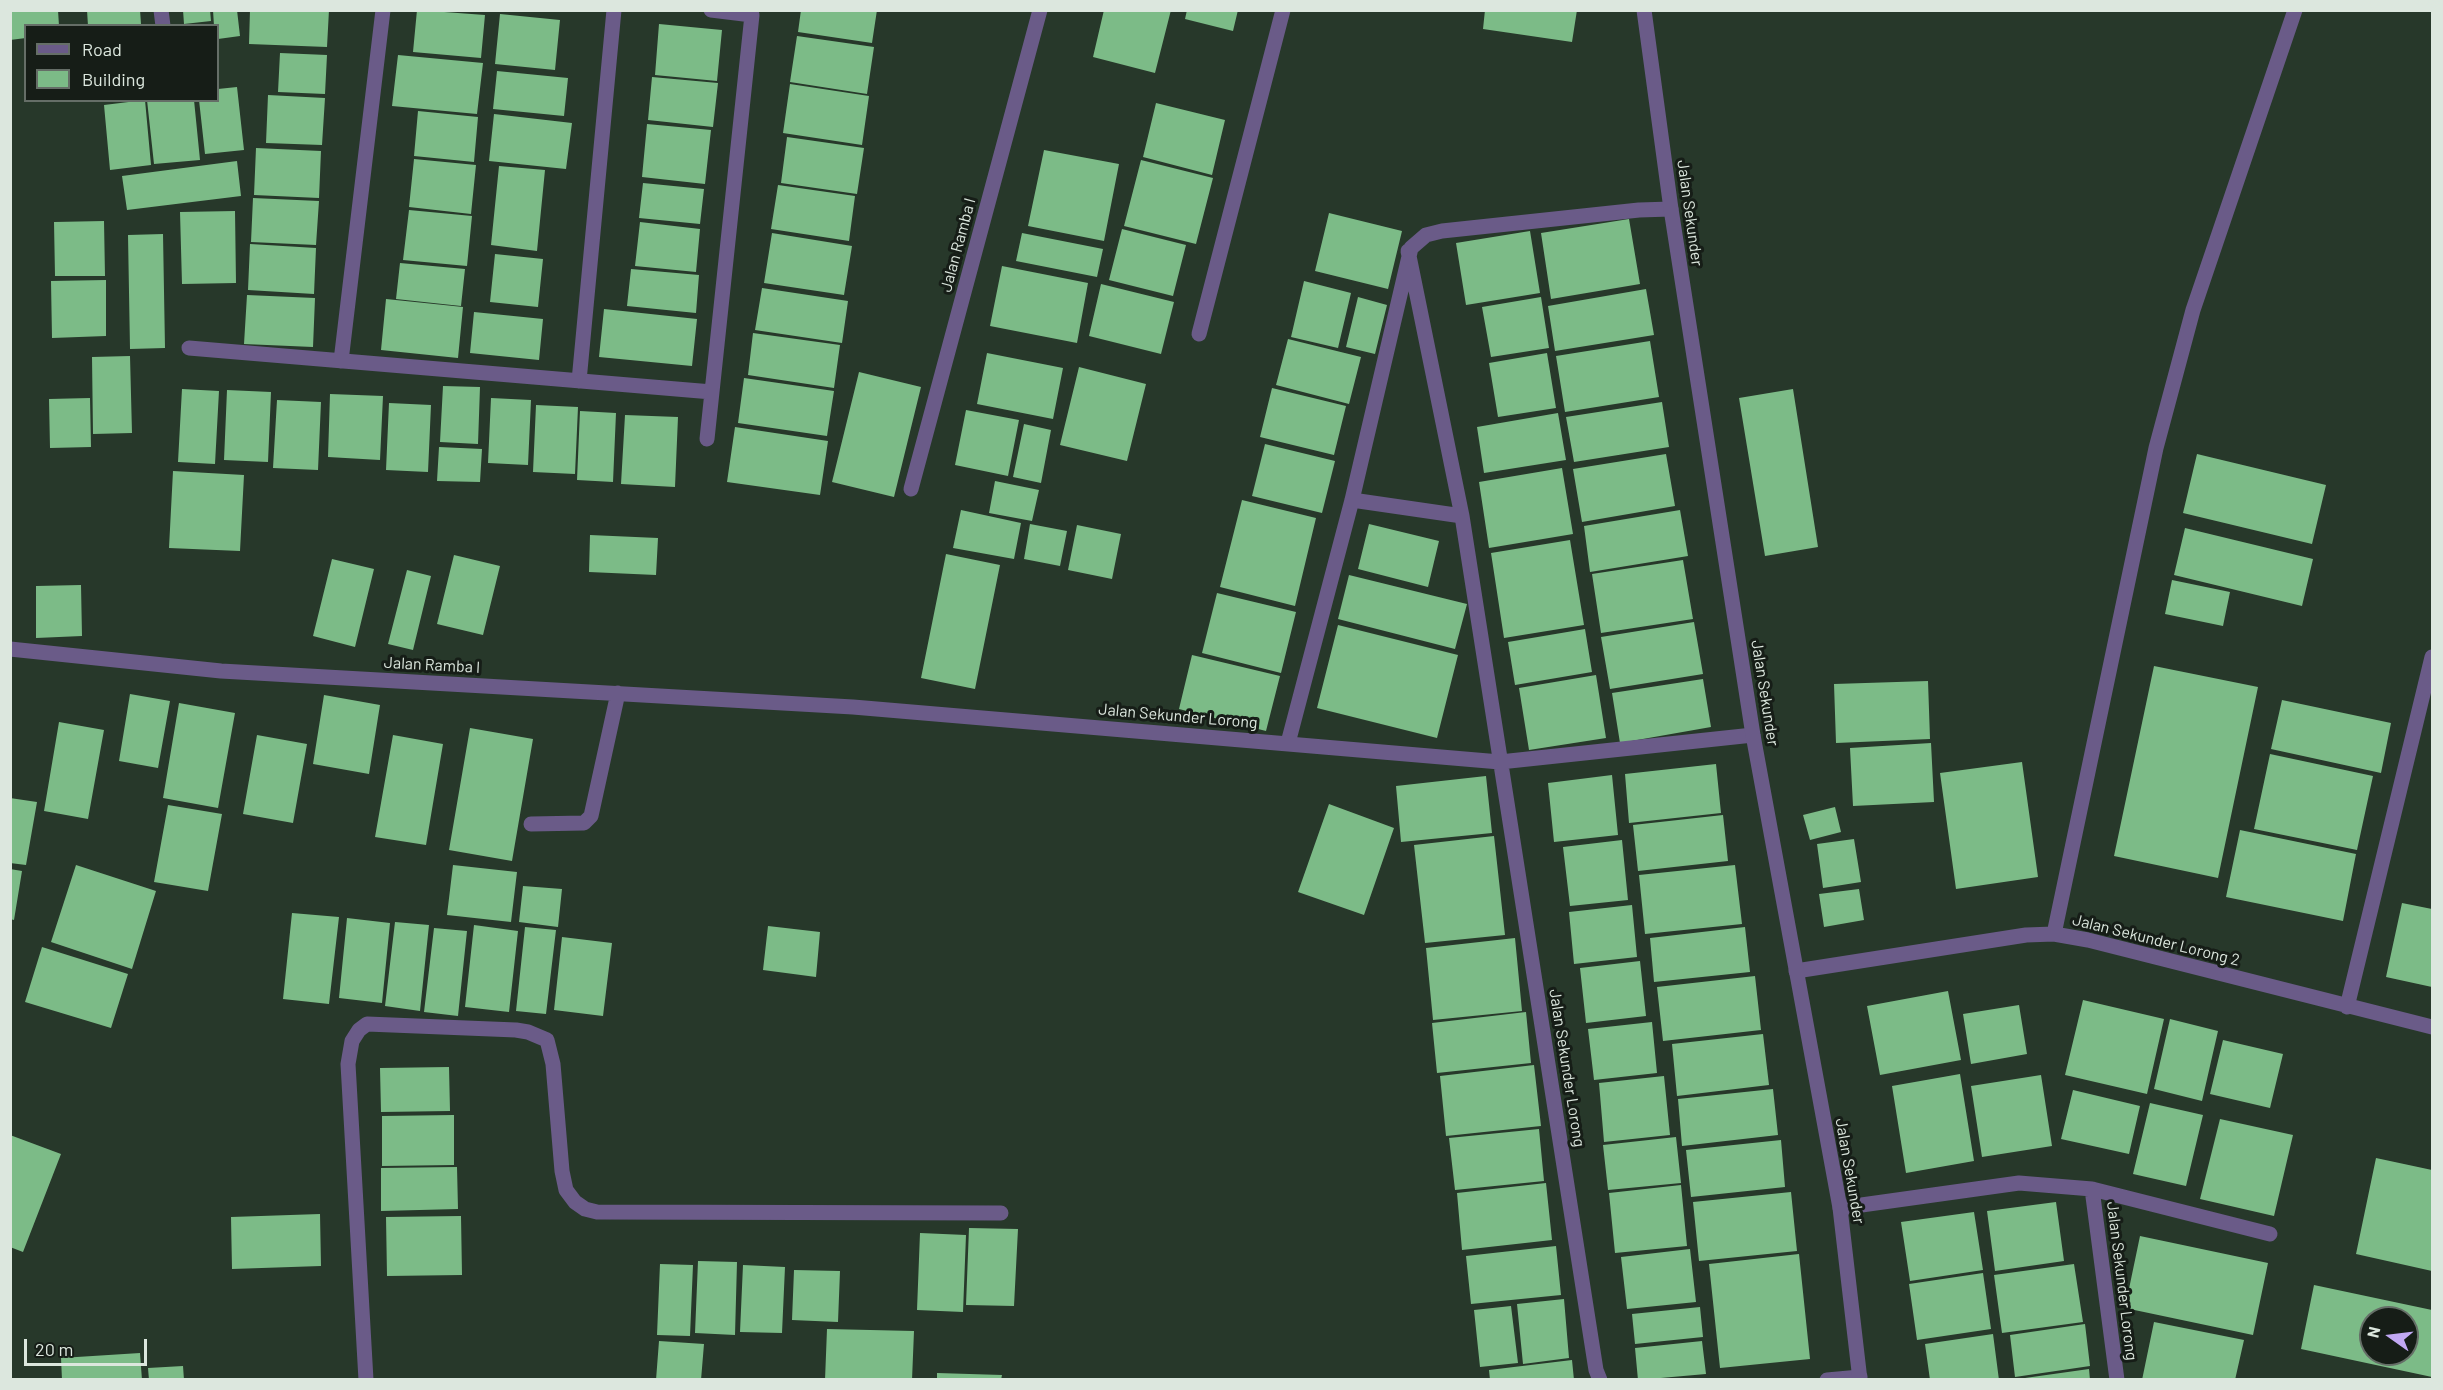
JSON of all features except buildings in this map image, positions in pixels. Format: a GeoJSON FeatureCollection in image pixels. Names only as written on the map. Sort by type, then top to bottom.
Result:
{"type":"FeatureCollection","features":[{"type":"Feature","properties":{"kind":"street"},"geometry":{"type":"LineString","coordinates":[[341,361],[383,10]]}},
{"type":"Feature","properties":{"kind":"street"},"geometry":{"type":"LineString","coordinates":[[579,381],[614,10]]}},
{"type":"Feature","properties":{"kind":"street"},"geometry":{"type":"LineString","coordinates":[[707,439],[752,15],[711,10]]}},
{"type":"Feature","properties":{"kind":"street","name":"Jalan Ramba I"},"geometry":{"type":"LineString","coordinates":[[911,489],[1040,10]]}},
{"type":"Feature","properties":{"kind":"street"},"geometry":{"type":"LineString","coordinates":[[1199,334],[1283,10]]}},
{"type":"Feature","properties":{"kind":"street","name":"Jalan Sekunder"},"geometry":{"type":"LineString","coordinates":[[1644,10],[1671,209],[1753,735],[1840,1208],[1860,1378]]}},
{"type":"Feature","properties":{"kind":"street"},"geometry":{"type":"LineString","coordinates":[[2054,934],[2156,448],[2193,310],[2295,10]]}},
{"type":"Feature","properties":{"kind":"street"},"geometry":{"type":"LineString","coordinates":[[1288,743],[1352,500],[1408,251],[1426,235],[1442,231],[1639,210],[1671,209]]}},
{"type":"Feature","properties":{"kind":"street","name":"Jalan Sekunder Lorong"},"geometry":{"type":"LineString","coordinates":[[1408,251],[1462,516],[1596,1370],[1600,1380]]}},
{"type":"Feature","properties":{"kind":"street"},"geometry":{"type":"LineString","coordinates":[[189,348],[712,392]]}},
{"type":"Feature","properties":{"kind":"street"},"geometry":{"type":"LineString","coordinates":[[1352,500],[1462,516]]}},
{"type":"Feature","properties":{"kind":"street","name":"Jalan Ramba I"},"geometry":{"type":"LineString","coordinates":[[10,649],[221,671],[853,707]]}},
{"type":"Feature","properties":{"kind":"street"},"geometry":{"type":"LineString","coordinates":[[2347,1008],[2433,657]]}},
{"type":"Feature","properties":{"kind":"street"},"geometry":{"type":"LineString","coordinates":[[531,824],[584,823],[591,816],[618,693]]}},
{"type":"Feature","properties":{"kind":"street","name":"Jalan Sekunder Lorong"},"geometry":{"type":"LineString","coordinates":[[853,707],[1500,762],[1753,735]]}},
{"type":"Feature","properties":{"kind":"street","name":"Jalan Sekunder Lorong 2"},"geometry":{"type":"LineString","coordinates":[[1796,971],[2026,935],[2054,934],[2088,940],[2347,1008],[2433,1027]]}},
{"type":"Feature","properties":{"kind":"street"},"geometry":{"type":"LineString","coordinates":[[366,1380],[348,1064],[352,1041],[359,1030],[367,1024],[516,1030],[547,1040],[553,1064],[562,1171],[566,1190],[575,1202],[585,1209],[597,1212],[1001,1213]]}},
{"type":"Feature","properties":{"kind":"street","name":"Jalan Sekunder Lorong"},"geometry":{"type":"LineString","coordinates":[[1840,1208],[2019,1183],[2092,1189],[2117,1380]]}},
{"type":"Feature","properties":{"kind":"street"},"geometry":{"type":"LineString","coordinates":[[2092,1189],[2270,1234]]}},
{"type":"Feature","properties":{"kind":"street"},"geometry":{"type":"LineString","coordinates":[[1827,1380],[1860,1378]]}}]}
